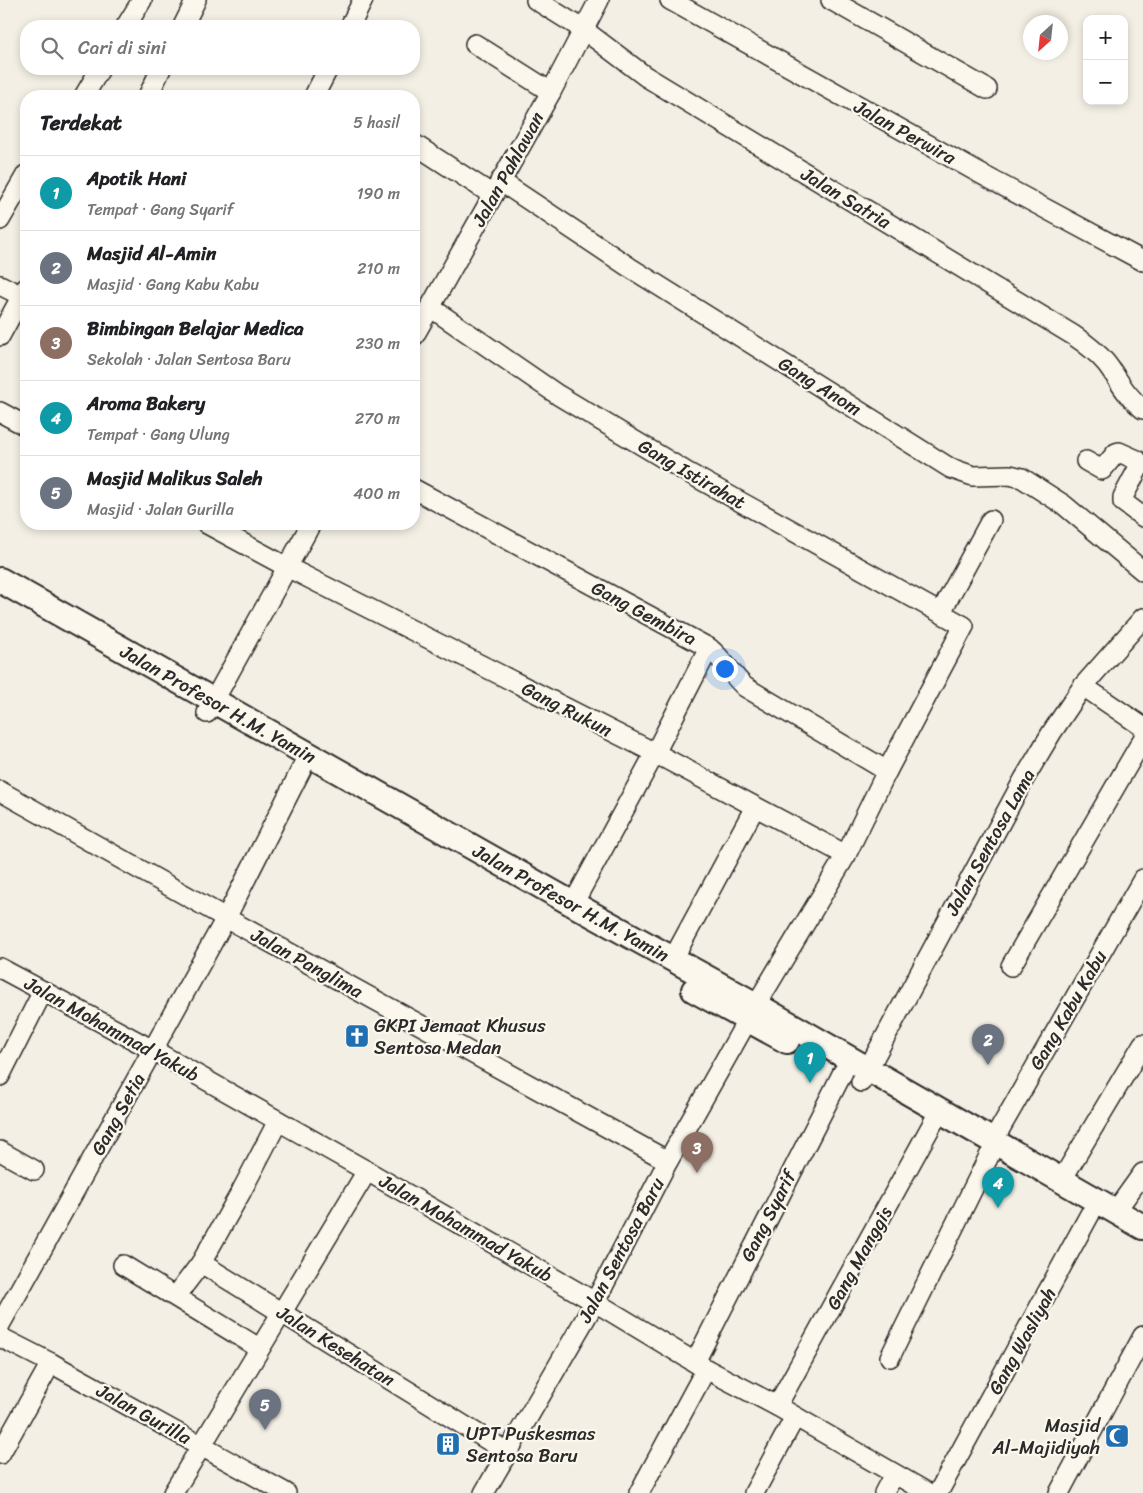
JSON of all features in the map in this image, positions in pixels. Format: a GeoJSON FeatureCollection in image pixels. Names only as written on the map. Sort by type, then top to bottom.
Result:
{"type":"FeatureCollection","features":[{"type":"Feature","properties":{"kind":"main road","name":"Jalan Profesor H.M. Yamin"},"geometry":{"type":"LineString","coordinates":[[0,580],[210,707],[302,768],[578,912],[673,959],[752,1012]]}},
{"type":"Feature","properties":{"kind":"main road","name":"Jalan Profesor H.M. Yamin"},"geometry":{"type":"LineString","coordinates":[[0,598],[210,707],[578,912],[991,1148],[1090,1214],[1143,1244]]}},
{"type":"Feature","properties":{"kind":"main road","name":"Jalan Profesor H.M. Yamin"},"geometry":{"type":"LineString","coordinates":[[991,1148],[1061,1181],[1143,1227]]}},
{"type":"Feature","properties":{"kind":"street"},"geometry":{"type":"LineString","coordinates":[[130,20],[142,0]]}},
{"type":"Feature","properties":{"kind":"street"},"geometry":{"type":"LineString","coordinates":[[185,20],[196,0]]}},
{"type":"Feature","properties":{"kind":"street"},"geometry":{"type":"LineString","coordinates":[[353,20],[363,0]]}},
{"type":"Feature","properties":{"kind":"street","name":"Jalan Satria"},"geometry":{"type":"LineString","coordinates":[[536,0],[584,30],[645,76],[1073,335],[1105,362],[1131,400],[1143,409]]}},
{"type":"Feature","properties":{"kind":"street","name":"Jalan Pahlawan"},"geometry":{"type":"LineString","coordinates":[[420,325],[551,92],[599,0]]}},
{"type":"Feature","properties":{"kind":"street","name":"Jalan Perwira"},"geometry":{"type":"LineString","coordinates":[[670,0],[979,174],[1143,260]]}},
{"type":"Feature","properties":{"kind":"street"},"geometry":{"type":"LineString","coordinates":[[831,0],[987,88]]}},
{"type":"Feature","properties":{"kind":"street"},"geometry":{"type":"LineString","coordinates":[[475,44],[551,92]]}},
{"type":"Feature","properties":{"kind":"street"},"geometry":{"type":"LineString","coordinates":[[88,90],[96,75]]}},
{"type":"Feature","properties":{"kind":"street"},"geometry":{"type":"LineString","coordinates":[[151,90],[158,75]]}},
{"type":"Feature","properties":{"kind":"street"},"geometry":{"type":"LineString","coordinates":[[317,90],[325,75]]}},
{"type":"Feature","properties":{"kind":"street","name":"Gang Anom"},"geometry":{"type":"LineString","coordinates":[[420,147],[496,188],[629,267],[950,468],[973,476],[1010,475],[1022,478],[1064,505],[1143,571]]}},
{"type":"Feature","properties":{"kind":"street"},"geometry":{"type":"LineString","coordinates":[[0,220],[20,185]]}},
{"type":"Feature","properties":{"kind":"street"},"geometry":{"type":"LineString","coordinates":[[0,285],[20,292]]}},
{"type":"Feature","properties":{"kind":"street"},"geometry":{"type":"LineString","coordinates":[[0,336],[20,302]]}},
{"type":"Feature","properties":{"kind":"street","name":"Gang Istirahat"},"geometry":{"type":"LineString","coordinates":[[430,307],[505,360],[685,471],[964,626]]}},
{"type":"Feature","properties":{"kind":"street"},"geometry":{"type":"LineString","coordinates":[[0,412],[20,423]]}},
{"type":"Feature","properties":{"kind":"street"},"geometry":{"type":"LineString","coordinates":[[1086,460],[1102,470],[1119,452],[1137,460],[1140,465],[1123,497],[1123,502],[1143,517]]}},
{"type":"Feature","properties":{"kind":"street","name":"Gang Gembira"},"geometry":{"type":"LineString","coordinates":[[420,492],[709,648],[745,687],[887,771]]}},
{"type":"Feature","properties":{"kind":"street"},"geometry":{"type":"LineString","coordinates":[[941,612],[991,520]]}},
{"type":"Feature","properties":{"kind":"street","name":"Gang Rukun"},"geometry":{"type":"LineString","coordinates":[[218,530],[287,567],[656,753],[846,854]]}},
{"type":"Feature","properties":{"kind":"street"},"geometry":{"type":"LineString","coordinates":[[210,707],[308,530]]}},
{"type":"Feature","properties":{"kind":"street","name":"Jalan Sentosa Lama"},"geometry":{"type":"LineString","coordinates":[[855,1070],[1052,732],[1083,686],[1142,620]]}},
{"type":"Feature","properties":{"kind":"street","name":"Jalan Sentosa Baru"},"geometry":{"type":"LineString","coordinates":[[484,1493],[594,1302],[668,1161],[752,1012],[846,854],[887,771],[964,626]]}},
{"type":"Feature","properties":{"kind":"street"},"geometry":{"type":"LineString","coordinates":[[578,912],[709,648]]}},
{"type":"Feature","properties":{"kind":"street"},"geometry":{"type":"LineString","coordinates":[[1083,686],[1143,727]]}},
{"type":"Feature","properties":{"kind":"street"},"geometry":{"type":"LineString","coordinates":[[1011,966],[1143,739]]}},
{"type":"Feature","properties":{"kind":"street","name":"Gang Setia"},"geometry":{"type":"LineString","coordinates":[[0,1325],[226,918],[302,768]]}},
{"type":"Feature","properties":{"kind":"street","name":"Jalan Panglima"},"geometry":{"type":"LineString","coordinates":[[0,791],[226,918],[668,1161]]}},
{"type":"Feature","properties":{"kind":"street"},"geometry":{"type":"LineString","coordinates":[[673,959],[755,807]]}},
{"type":"Feature","properties":{"kind":"street","name":"Gang Kabu Kabu"},"geometry":{"type":"LineString","coordinates":[[890,1357],[991,1148],[1143,879]]}},
{"type":"Feature","properties":{"kind":"street","name":"Jalan Mohammad Yakub"},"geometry":{"type":"LineString","coordinates":[[0,968],[153,1050],[367,1171],[701,1365],[777,1406],[928,1493]]}},
{"type":"Feature","properties":{"kind":"street"},"geometry":{"type":"LineString","coordinates":[[0,1076],[42,991]]}},
{"type":"Feature","properties":{"kind":"street"},"geometry":{"type":"LineString","coordinates":[[1061,1181],[1143,1044]]}},
{"type":"Feature","properties":{"kind":"street","name":"Gang Syarif"},"geometry":{"type":"LineString","coordinates":[[639,1493],[701,1365],[855,1070]]}},
{"type":"Feature","properties":{"kind":"street","name":"Gang Manggis"},"geometry":{"type":"LineString","coordinates":[[777,1406],[937,1117]]}},
{"type":"Feature","properties":{"kind":"street"},"geometry":{"type":"LineString","coordinates":[[176,1296],[201,1263],[278,1121]]}},
{"type":"Feature","properties":{"kind":"street"},"geometry":{"type":"LineString","coordinates":[[0,1151],[34,1170]]}},
{"type":"Feature","properties":{"kind":"street"},"geometry":{"type":"LineString","coordinates":[[173,1493],[200,1445],[367,1171]]}},
{"type":"Feature","properties":{"kind":"street"},"geometry":{"type":"LineString","coordinates":[[1115,1212],[1143,1172]]}},
{"type":"Feature","properties":{"kind":"street","name":"Gang Wasliyah"},"geometry":{"type":"LineString","coordinates":[[938,1493],[1090,1214]]}},
{"type":"Feature","properties":{"kind":"street","name":"Jalan Kesehatan"},"geometry":{"type":"LineString","coordinates":[[201,1263],[507,1452]]}},
{"type":"Feature","properties":{"kind":"street"},"geometry":{"type":"LineString","coordinates":[[122,1265],[259,1348]]}},
{"type":"Feature","properties":{"kind":"street"},"geometry":{"type":"LineString","coordinates":[[1059,1493],[1143,1336]]}},
{"type":"Feature","properties":{"kind":"street","name":"Jalan Gurilla"},"geometry":{"type":"LineString","coordinates":[[0,1337],[200,1445],[267,1488],[286,1493]]}},
{"type":"Feature","properties":{"kind":"street"},"geometry":{"type":"LineString","coordinates":[[0,1454],[51,1363]]}},
{"type":"Feature","properties":{"kind":"street"},"geometry":{"type":"LineString","coordinates":[[754,1493],[795,1417]]}},
{"type":"Feature","properties":{"kind":"street"},"geometry":{"type":"LineString","coordinates":[[884,1493],[894,1474]]}},
{"type":"Feature","properties":{"kind":"place","name":"GKPI Jemaat Khusus Sentosa Medan"},"geometry":{"type":"Point","coordinates":[357,1036]}},
{"type":"Feature","properties":{"kind":"place","name":"Masjid Al-Amin"},"geometry":{"type":"Point","coordinates":[988,1065]}},
{"type":"Feature","properties":{"kind":"place","name":"Apotik Hani"},"geometry":{"type":"Point","coordinates":[810,1083]}},
{"type":"Feature","properties":{"kind":"place","name":"Bimbingan Belajar Medica"},"geometry":{"type":"Point","coordinates":[697,1173]}},
{"type":"Feature","properties":{"kind":"place","name":"Aroma Bakery"},"geometry":{"type":"Point","coordinates":[998,1208]}},
{"type":"Feature","properties":{"kind":"place","name":"Masjid Malikus Saleh"},"geometry":{"type":"Point","coordinates":[265,1430]}},
{"type":"Feature","properties":{"kind":"place","name":"Masjid Al-Majidiyah"},"geometry":{"type":"Point","coordinates":[1117,1436]}},
{"type":"Feature","properties":{"kind":"place","name":"UPT Puskesmas Sentosa Baru"},"geometry":{"type":"Point","coordinates":[448,1444]}}]}
